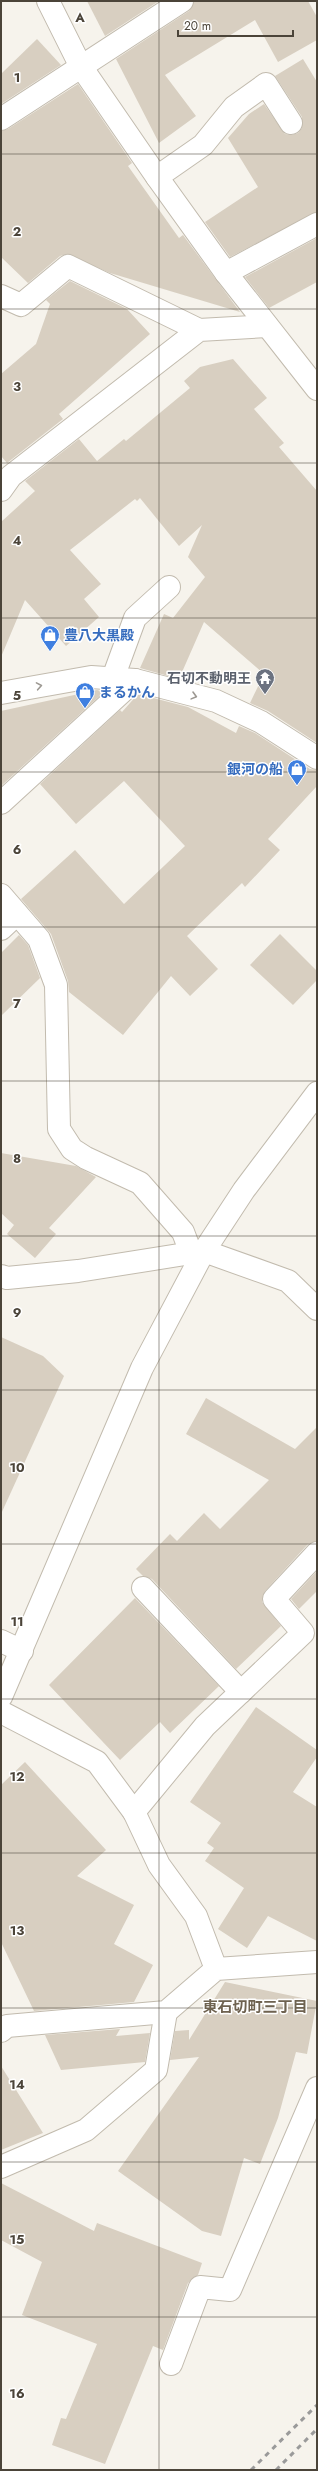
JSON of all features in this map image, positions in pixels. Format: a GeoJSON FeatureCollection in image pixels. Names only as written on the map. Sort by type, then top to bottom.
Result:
{"type":"FeatureCollection","features":[{"type":"Feature","properties":{"kind":"street"},"geometry":{"type":"LineString","coordinates":[[48,1],[80,65],[157,177],[226,273],[317,389]]}},
{"type":"Feature","properties":{"kind":"street"},"geometry":{"type":"LineString","coordinates":[[1,119],[80,65],[182,1]]}},
{"type":"Feature","properties":{"kind":"street"},"geometry":{"type":"LineString","coordinates":[[157,177],[203,145],[234,107],[266,84],[291,123]]}},
{"type":"Feature","properties":{"kind":"street"},"geometry":{"type":"LineString","coordinates":[[226,273],[317,224]]}},
{"type":"Feature","properties":{"kind":"street"},"geometry":{"type":"LineString","coordinates":[[1,296],[22,305],[68,266],[199,330],[267,326]]}},
{"type":"Feature","properties":{"kind":"street"},"geometry":{"type":"LineString","coordinates":[[1,490],[11,476],[199,330]]}},
{"type":"Feature","properties":{"kind":"street"},"geometry":{"type":"LineString","coordinates":[[113,678],[136,618],[169,587]]}},
{"type":"Feature","properties":{"kind":"street"},"geometry":{"type":"LineString","coordinates":[[1,693],[91,677],[135,680],[216,701],[262,722],[317,758]]}},
{"type":"Feature","properties":{"kind":"street"},"geometry":{"type":"LineString","coordinates":[[1,803],[135,680]]}},
{"type":"Feature","properties":{"kind":"street"},"geometry":{"type":"LineString","coordinates":[[1,895],[40,939],[56,985],[59,1129],[72,1149],[86,1158],[140,1183],[183,1232],[198,1252]]}},
{"type":"Feature","properties":{"kind":"street"},"geometry":{"type":"LineString","coordinates":[[1,929],[17,914]]}},
{"type":"Feature","properties":{"kind":"street"},"geometry":{"type":"LineString","coordinates":[[1,1697],[142,1368],[198,1252],[317,1093]]}},
{"type":"Feature","properties":{"kind":"street"},"geometry":{"type":"LineString","coordinates":[[1,1276],[7,1278],[78,1271],[198,1252],[288,1281],[317,1309]]}},
{"type":"Feature","properties":{"kind":"street"},"geometry":{"type":"LineString","coordinates":[[134,1812],[205,1726],[303,1633],[274,1599],[317,1553]]}},
{"type":"Feature","properties":{"kind":"street"},"geometry":{"type":"LineString","coordinates":[[143,1588],[241,1692]]}},
{"type":"Feature","properties":{"kind":"street"},"geometry":{"type":"LineString","coordinates":[[1,1641],[22,1651]]}},
{"type":"Feature","properties":{"kind":"street"},"geometry":{"type":"LineString","coordinates":[[1,1712],[97,1762],[134,1812],[160,1865],[196,1916],[216,1969]]}},
{"type":"Feature","properties":{"kind":"street"},"geometry":{"type":"LineString","coordinates":[[1,2031],[8,2026],[166,2012],[216,1969],[317,1962]]}},
{"type":"Feature","properties":{"kind":"street"},"geometry":{"type":"LineString","coordinates":[[1,2167],[86,2130],[156,2070],[166,2012]]}},
{"type":"Feature","properties":{"kind":"street"},"geometry":{"type":"LineString","coordinates":[[171,2364],[200,2287],[230,2290],[317,2088]]}},
{"type":"Feature","properties":{"kind":"building"},"geometry":{"type":"Polygon","coordinates":[[[87,1],[159,1],[105,36],[87,1]]]}},
{"type":"Feature","properties":{"kind":"building"},"geometry":{"type":"Polygon","coordinates":[[[194,1],[308,1],[317,17],[317,40],[278,62],[255,20],[165,75],[196,116],[159,143],[116,59],[189,11],[194,1]]]}},
{"type":"Feature","properties":{"kind":"building"},"geometry":{"type":"Polygon","coordinates":[[[37,39],[61,65],[1,104],[1,74],[37,39]]]}},
{"type":"Feature","properties":{"kind":"building"},"geometry":{"type":"Polygon","coordinates":[[[303,59],[317,82],[317,212],[230,257],[205,222],[258,187],[228,138],[249,114],[264,104],[285,134],[292,135],[298,133],[302,128],[302,117],[275,76],[303,59]]]}},
{"type":"Feature","properties":{"kind":"building"},"geometry":{"type":"Polygon","coordinates":[[[78,84],[132,163],[128,166],[179,238],[183,235],[240,312],[110,273],[67,254],[60,256],[28,283],[1,257],[1,131],[8,129],[78,84]]]}},
{"type":"Feature","properties":{"kind":"building"},"geometry":{"type":"Polygon","coordinates":[[[317,238],[317,282],[269,308],[245,277],[317,238]]]}},
{"type":"Feature","properties":{"kind":"building"},"geometry":{"type":"Polygon","coordinates":[[[70,281],[127,309],[150,334],[59,414],[63,419],[7,463],[1,456],[1,374],[36,344],[50,304],[46,300],[70,281]]]}},
{"type":"Feature","properties":{"kind":"building"},"geometry":{"type":"Polygon","coordinates":[[[233,359],[267,398],[254,409],[284,443],[279,447],[317,491],[317,743],[268,711],[250,703],[264,674],[204,622],[179,679],[140,668],[164,614],[173,618],[205,577],[188,557],[202,525],[179,546],[140,498],[137,501],[135,499],[70,550],[101,584],[84,599],[99,617],[66,646],[25,600],[1,657],[1,522],[35,491],[25,481],[79,439],[97,461],[124,439],[126,441],[190,388],[184,381],[200,367],[233,359]]]}},
{"type":"Feature","properties":{"kind":"building"},"geometry":{"type":"Polygon","coordinates":[[[97,690],[104,692],[1,786],[1,711],[97,690]]]}},
{"type":"Feature","properties":{"kind":"building"},"geometry":{"type":"Polygon","coordinates":[[[138,694],[188,707],[236,733],[239,726],[255,733],[310,769],[317,770],[317,786],[268,839],[280,850],[245,887],[242,883],[187,936],[218,969],[190,996],[171,976],[123,1035],[69,992],[68,981],[51,934],[21,899],[75,850],[124,904],[185,846],[124,781],[76,824],[40,784],[120,710],[122,712],[138,694]]]}},
{"type":"Feature","properties":{"kind":"building"},"geometry":{"type":"Polygon","coordinates":[[[280,934],[317,971],[317,980],[293,1005],[250,965],[280,934]]]}},
{"type":"Feature","properties":{"kind":"building"},"geometry":{"type":"Polygon","coordinates":[[[19,935],[28,945],[40,978],[1,1016],[1,953],[19,935]]]}},
{"type":"Feature","properties":{"kind":"building"},"geometry":{"type":"Polygon","coordinates":[[[1,1153],[76,1166],[96,1177],[49,1228],[56,1234],[35,1258],[7,1234],[14,1225],[1,1213],[1,1153]]]}},
{"type":"Feature","properties":{"kind":"building"},"geometry":{"type":"Polygon","coordinates":[[[1,1337],[43,1356],[64,1376],[1,1514],[1,1337]]]}},
{"type":"Feature","properties":{"kind":"building"},"geometry":{"type":"Polygon","coordinates":[[[206,1398],[295,1449],[317,1427],[317,1541],[308,1544],[265,1591],[262,1602],[281,1626],[236,1669],[152,1579],[143,1576],[136,1569],[170,1534],[177,1541],[204,1513],[220,1529],[269,1480],[186,1434],[206,1398]]]}},
{"type":"Feature","properties":{"kind":"building"},"geometry":{"type":"Polygon","coordinates":[[[317,1571],[317,1591],[299,1609],[291,1599],[317,1571]]]}},
{"type":"Feature","properties":{"kind":"building"},"geometry":{"type":"Polygon","coordinates":[[[135,1598],[219,1686],[170,1733],[160,1722],[120,1760],[49,1685],[135,1598]]]}},
{"type":"Feature","properties":{"kind":"building"},"geometry":{"type":"Polygon","coordinates":[[[256,1707],[317,1750],[317,1757],[293,1792],[317,1807],[317,1941],[268,1916],[247,1948],[218,1929],[244,1888],[205,1861],[214,1848],[207,1843],[221,1823],[190,1802],[256,1707]]]}},
{"type":"Feature","properties":{"kind":"building"},"geometry":{"type":"Polygon","coordinates":[[[25,1762],[106,1850],[77,1876],[134,1905],[114,1944],[153,1965],[134,2002],[34,2011],[1,1942],[1,1785],[25,1762]]]}},
{"type":"Feature","properties":{"kind":"building"},"geometry":{"type":"Polygon","coordinates":[[[225,1982],[317,2001],[307,2054],[296,2052],[278,2118],[260,2164],[244,2158],[221,2236],[202,2231],[118,2171],[199,2057],[170,2060],[175,2031],[189,2030],[189,2040],[225,1982]]]}},
{"type":"Feature","properties":{"kind":"building"},"geometry":{"type":"Polygon","coordinates":[[[120,2029],[116,2036],[150,2033],[145,2062],[61,2070],[45,2035],[120,2029]]]}},
{"type":"Feature","properties":{"kind":"building"},"geometry":{"type":"Polygon","coordinates":[[[1,2066],[43,2133],[1,2150],[1,2066]]]}},
{"type":"Feature","properties":{"kind":"building"},"geometry":{"type":"Polygon","coordinates":[[[1,2183],[94,2231],[97,2223],[202,2263],[198,2275],[188,2283],[163,2350],[153,2346],[105,2464],[52,2445],[61,2418],[66,2419],[97,2344],[22,2315],[42,2262],[1,2240],[1,2183]]]}},
{"type":"Feature","properties":{"kind":"railway"},"geometry":{"type":"LineString","coordinates":[[251,2470],[317,2405]]}},
{"type":"Feature","properties":{"kind":"railway"},"geometry":{"type":"LineString","coordinates":[[276,2470],[317,2429]]}},
{"type":"Feature","properties":{"kind":"place","name":"豊八大黒殿"},"geometry":{"type":"Point","coordinates":[50,652]}},
{"type":"Feature","properties":{"kind":"place","name":"石切不動明王"},"geometry":{"type":"Point","coordinates":[265,695]}},
{"type":"Feature","properties":{"kind":"place","name":"まるかん"},"geometry":{"type":"Point","coordinates":[85,709]}},
{"type":"Feature","properties":{"kind":"place","name":"銀河の船"},"geometry":{"type":"Point","coordinates":[297,786]}},
{"type":"Feature","properties":{"kind":"district","name":"東石切町三丁目"},"geometry":{"type":"Point","coordinates":[255,2007]}}]}
